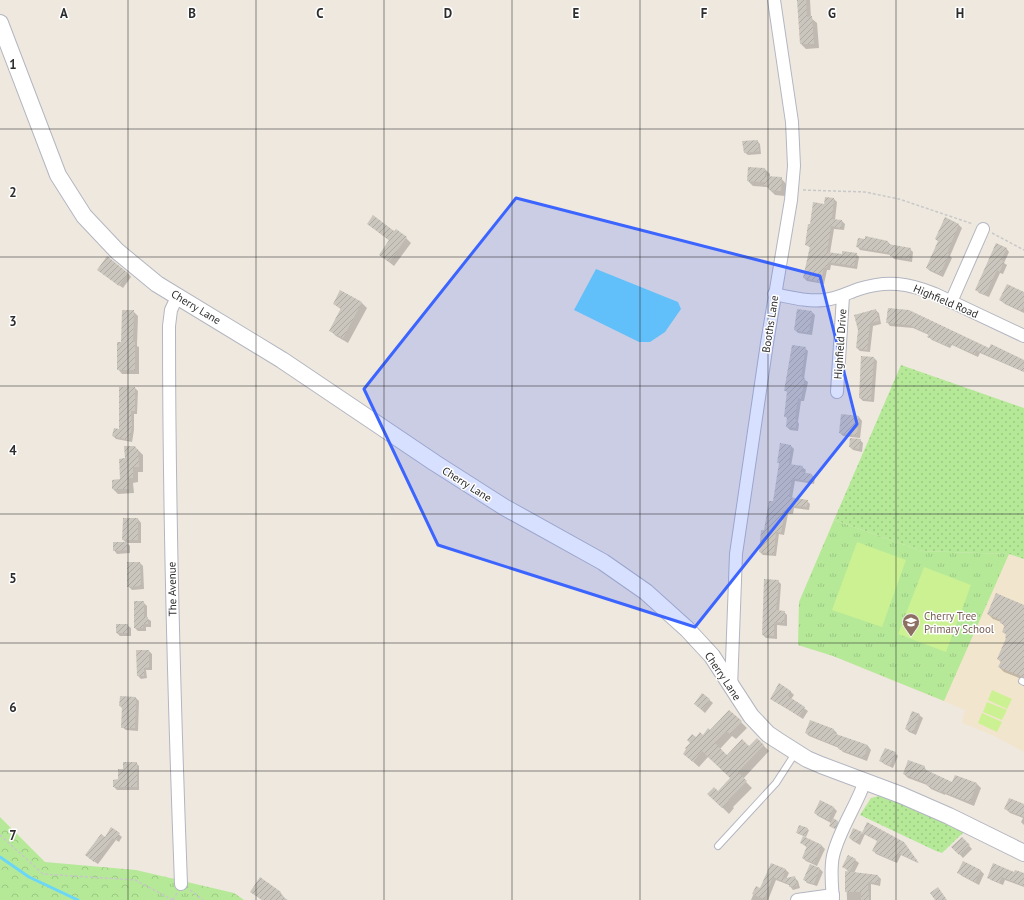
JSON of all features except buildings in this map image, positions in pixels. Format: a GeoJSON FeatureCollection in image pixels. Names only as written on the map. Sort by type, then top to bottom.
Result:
{"type":"FeatureCollection","features":[{"type":"Feature","properties":{"kind":"main road","name":"Cherry Lane"},"geometry":{"type":"LineString","coordinates":[[0,23],[58,174],[84,216],[117,251],[158,284],[306,375],[435,463],[504,507],[603,562],[646,592],[687,629],[712,656],[750,716],[773,737],[796,752],[821,765],[924,804],[1024,853]]}},
{"type":"Feature","properties":{"kind":"street","name":"Booths Lane"},"geometry":{"type":"LineString","coordinates":[[731,688],[736,554],[774,294],[792,190],[794,166],[792,122],[774,0]]}},
{"type":"Feature","properties":{"kind":"street"},"geometry":{"type":"LineString","coordinates":[[951,302],[983,229]]}},
{"type":"Feature","properties":{"kind":"street","name":"Highfield Road"},"geometry":{"type":"LineString","coordinates":[[774,294],[822,300],[843,296],[873,285],[890,283],[905,284],[920,288],[1024,336]]}},
{"type":"Feature","properties":{"kind":"street","name":"The Avenue"},"geometry":{"type":"LineString","coordinates":[[178,295],[171,310],[169,326],[169,454],[181,884]]}},
{"type":"Feature","properties":{"kind":"street","name":"Highfield Drive"},"geometry":{"type":"LineString","coordinates":[[836,392],[843,296]]}},
{"type":"Feature","properties":{"kind":"street"},"geometry":{"type":"LineString","coordinates":[[712,656],[733,649]]}},
{"type":"Feature","properties":{"kind":"street"},"geometry":{"type":"LineString","coordinates":[[797,900],[833,898],[831,872],[835,851],[865,782]]}},
{"type":"Feature","properties":{"kind":"lane"},"geometry":{"type":"LineString","coordinates":[[718,846],[776,783],[796,752]]}},
{"type":"Feature","properties":{"kind":"path"},"geometry":{"type":"LineString","coordinates":[[792,190],[865,192],[899,199],[968,222],[1024,250]]}},
{"type":"Feature","properties":{"kind":"path"},"geometry":{"type":"LineString","coordinates":[[0,835],[43,874],[135,880],[173,900]]}},
{"type":"Feature","properties":{"kind":"path"},"geometry":{"type":"LineString","coordinates":[[181,884],[203,900]]}},
{"type":"Feature","properties":{"kind":"highlighted area"},"geometry":{"type":"Polygon","coordinates":[[[516,198],[820,276],[857,424],[695,627],[438,545],[364,389],[516,198]]]}},
{"type":"Feature","properties":{"kind":"shaded area","name":"Cherry Tree Primary School"},"geometry":{"type":"Polygon","coordinates":[[[834,520],[922,551],[1009,554],[1024,559],[1024,752],[992,735],[962,723],[965,710],[833,656],[798,645],[799,602],[834,520]]]}},
{"type":"Feature","properties":{"kind":"green space"},"geometry":{"type":"Polygon","coordinates":[[[901,365],[1024,408],[1024,559],[1009,554],[922,551],[834,520],[901,365]]]}},
{"type":"Feature","properties":{"kind":"green space","name":"Cherry Tree Primary School"},"geometry":{"type":"Polygon","coordinates":[[[834,520],[922,551],[1009,554],[944,701],[833,656],[798,645],[799,602],[834,520]]]}},
{"type":"Feature","properties":{"kind":"green space"},"geometry":{"type":"Polygon","coordinates":[[[857,542],[906,560],[882,627],[832,610],[857,542]]]}},
{"type":"Feature","properties":{"kind":"green space"},"geometry":{"type":"Polygon","coordinates":[[[924,567],[971,585],[946,652],[898,634],[924,567]]]}},
{"type":"Feature","properties":{"kind":"green space"},"geometry":{"type":"Polygon","coordinates":[[[992,690],[1012,699],[1007,709],[988,700],[992,690]]]}},
{"type":"Feature","properties":{"kind":"green space"},"geometry":{"type":"Polygon","coordinates":[[[987,702],[1007,710],[1002,720],[983,712],[987,702]]]}},
{"type":"Feature","properties":{"kind":"green space"},"geometry":{"type":"Polygon","coordinates":[[[982,713],[1002,722],[997,732],[978,723],[982,713]]]}},
{"type":"Feature","properties":{"kind":"green space"},"geometry":{"type":"Polygon","coordinates":[[[879,796],[912,808],[965,831],[942,853],[936,851],[860,815],[871,798],[879,796]]]}},
{"type":"Feature","properties":{"kind":"green space"},"geometry":{"type":"Polygon","coordinates":[[[0,817],[45,862],[136,870],[234,893],[244,900],[0,900],[0,817]]]}},
{"type":"Feature","properties":{"kind":"green space"},"geometry":{"type":"Polygon","coordinates":[[[165,876],[198,900],[149,900],[165,876]]]}},
{"type":"Feature","properties":{"kind":"water"},"geometry":{"type":"Polygon","coordinates":[[[596,269],[678,302],[681,309],[665,332],[650,342],[639,342],[574,310],[596,269]]]}},
{"type":"Feature","properties":{"kind":"waterway"},"geometry":{"type":"LineString","coordinates":[[0,857],[29,877],[78,900]]}},
{"type":"Feature","properties":{"kind":"place","name":"Cherry Tree Primary School"},"geometry":{"type":"Point","coordinates":[911,637]}}]}
